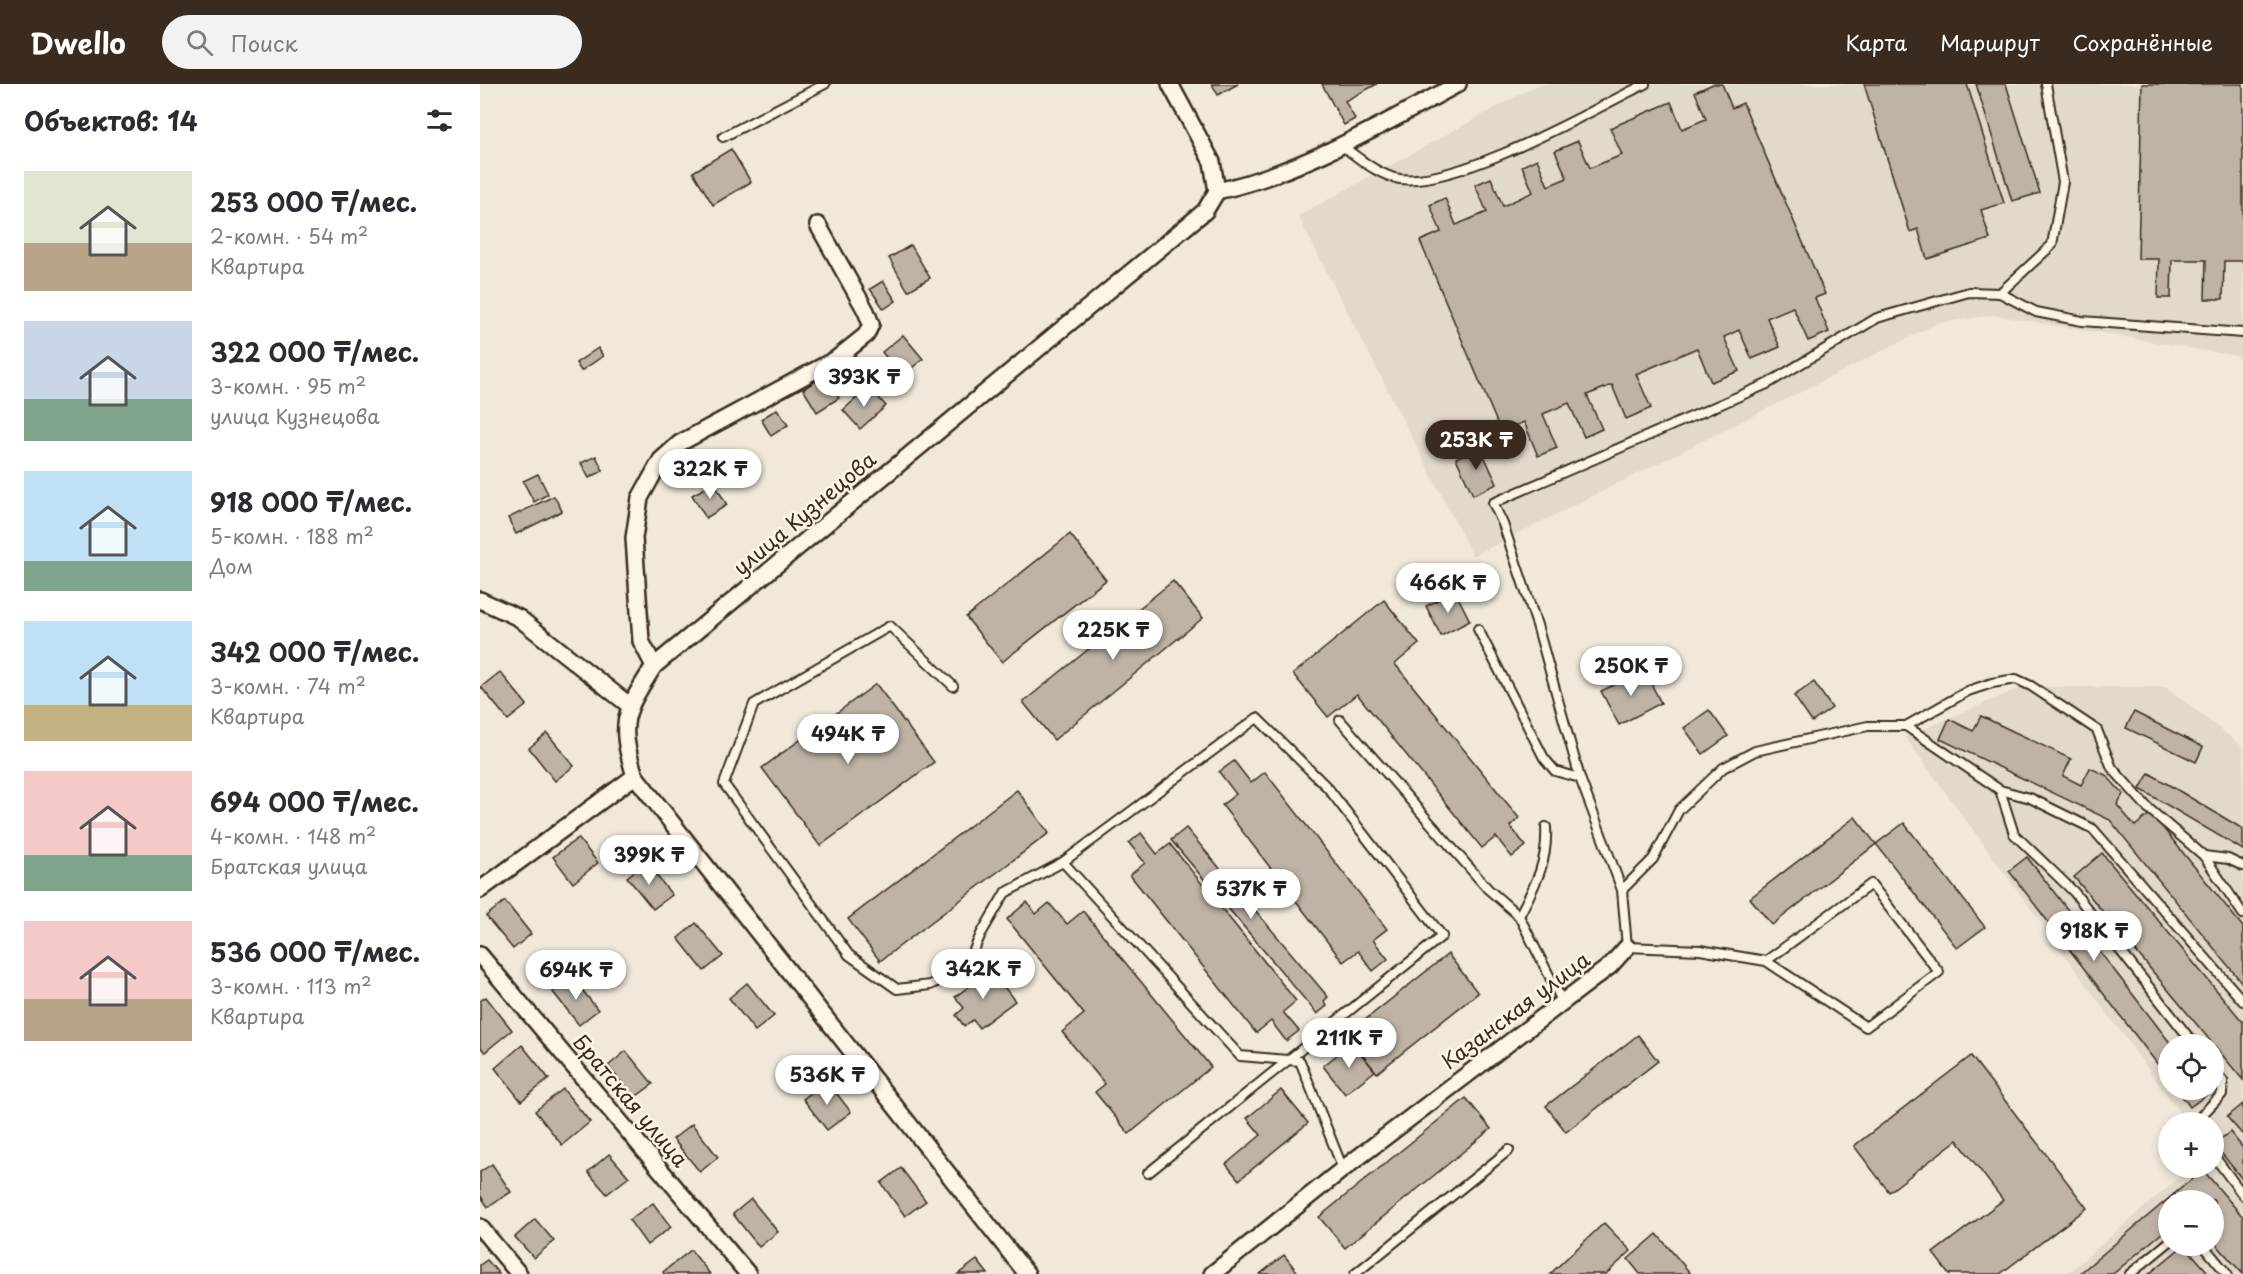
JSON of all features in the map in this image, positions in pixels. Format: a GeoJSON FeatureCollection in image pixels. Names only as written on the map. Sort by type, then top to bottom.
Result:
{"type":"FeatureCollection","features":[{"type":"Feature","properties":{"kind":"street"},"geometry":{"type":"LineString","coordinates":[[1170,84],[1212,162],[1216,191],[1238,186],[1341,145],[1458,84]]}},
{"type":"Feature","properties":{"kind":"street","name":"улица Кузнецова"},"geometry":{"type":"LineString","coordinates":[[635,776],[624,742],[629,705],[654,666],[1205,211],[1216,191]]}},
{"type":"Feature","properties":{"kind":"street"},"geometry":{"type":"LineString","coordinates":[[654,666],[641,641],[634,538],[640,498],[661,460],[680,443],[836,359],[866,335],[871,324],[818,225]]}},
{"type":"Feature","properties":{"kind":"street"},"geometry":{"type":"LineString","coordinates":[[480,600],[519,618],[629,705]]}},
{"type":"Feature","properties":{"kind":"street"},"geometry":{"type":"LineString","coordinates":[[480,890],[635,776],[1027,1274]]}},
{"type":"Feature","properties":{"kind":"street","name":"Казанская улица"},"geometry":{"type":"LineString","coordinates":[[1212,1274],[1343,1169],[1610,966],[1627,947]]}},
{"type":"Feature","properties":{"kind":"street","name":"Братская улица"},"geometry":{"type":"LineString","coordinates":[[480,955],[748,1274]]}},
{"type":"Feature","properties":{"kind":"street"},"geometry":{"type":"LineString","coordinates":[[480,1227],[519,1274]]}},
{"type":"Feature","properties":{"kind":"lane"},"geometry":{"type":"LineString","coordinates":[[723,137],[825,84]]}},
{"type":"Feature","properties":{"kind":"lane"},"geometry":{"type":"LineString","coordinates":[[1341,145],[1382,173],[1400,179],[1438,177],[1523,145],[1645,84]]}},
{"type":"Feature","properties":{"kind":"lane"},"geometry":{"type":"LineString","coordinates":[[2000,293],[2052,245],[2063,182],[2046,84]]}},
{"type":"Feature","properties":{"kind":"lane"},"geometry":{"type":"LineString","coordinates":[[1766,962],[1871,885],[1939,972],[1866,1027],[1766,962],[1700,950],[1627,947],[1622,890],[1580,778],[1537,625],[1493,503],[1767,384],[1877,318],[1969,292],[2000,293],[2036,312],[2082,321],[2243,333]]}},
{"type":"Feature","properties":{"kind":"lane"},"geometry":{"type":"LineString","coordinates":[[953,686],[890,626],[754,704],[724,784],[849,955],[897,989],[930,985],[966,968],[981,934],[1005,893],[1063,862],[1257,718],[1328,788],[1442,936],[1148,1173]]}},
{"type":"Feature","properties":{"kind":"lane"},"geometry":{"type":"LineString","coordinates":[[1478,630],[1544,758],[1555,771],[1580,778]]}},
{"type":"Feature","properties":{"kind":"lane"},"geometry":{"type":"LineString","coordinates":[[1622,890],[1653,859],[1679,810],[1723,768],[1755,751],[1868,726],[1906,726],[1968,691],[1992,683],[2016,679],[2031,686],[2097,730],[2112,768],[2148,808],[2204,856],[2243,914]]}},
{"type":"Feature","properties":{"kind":"lane"},"geometry":{"type":"LineString","coordinates":[[1340,720],[1488,889],[1519,916],[1562,1001]]}},
{"type":"Feature","properties":{"kind":"lane"},"geometry":{"type":"LineString","coordinates":[[1906,726],[2000,790],[2030,798],[2093,829],[2243,1001]]}},
{"type":"Feature","properties":{"kind":"lane"},"geometry":{"type":"LineString","coordinates":[[2000,790],[2014,834],[2074,891],[2186,1034]]}},
{"type":"Feature","properties":{"kind":"lane"},"geometry":{"type":"LineString","coordinates":[[1519,916],[1535,884],[1547,850],[1546,827]]}},
{"type":"Feature","properties":{"kind":"lane"},"geometry":{"type":"LineString","coordinates":[[2204,856],[2228,860],[2243,866]]}},
{"type":"Feature","properties":{"kind":"lane"},"geometry":{"type":"LineString","coordinates":[[1063,862],[1240,1056],[1300,1061],[1343,1169]]}},
{"type":"Feature","properties":{"kind":"lane"},"geometry":{"type":"LineString","coordinates":[[2205,1112],[2216,1100]]}},
{"type":"Feature","properties":{"kind":"lane"},"geometry":{"type":"LineString","coordinates":[[1355,1274],[1509,1150]]}},
{"type":"Feature","properties":{"kind":"lane"},"geometry":{"type":"LineString","coordinates":[[2224,1170],[2243,1196]]}},
{"type":"Feature","properties":{"kind":"lane"},"geometry":{"type":"LineString","coordinates":[[2130,1274],[2158,1251]]}},
{"type":"Feature","properties":{"kind":"lane"},"geometry":{"type":"LineString","coordinates":[[2211,1256],[2224,1273]]}},
{"type":"Feature","properties":{"kind":"shaded area"},"geometry":{"type":"Polygon","coordinates":[[[1539,84],[2243,84],[2243,357],[1994,315],[1938,323],[1473,556],[1298,216],[1539,84]]]}},
{"type":"Feature","properties":{"kind":"shaded area"},"geometry":{"type":"Polygon","coordinates":[[[2022,687],[2166,687],[2243,747],[2243,1274],[2067,1274],[2158,1195],[2158,1256],[2224,1256],[2224,1190],[2164,1190],[2178,1178],[2224,1178],[2224,1112],[2179,1112],[2171,1100],[2224,1100],[2224,1034],[2158,1034],[2158,1083],[1905,737],[2022,687]]]}},
{"type":"Feature","properties":{"kind":"building"},"geometry":{"type":"Polygon","coordinates":[[[1212,84],[1238,84],[1218,95],[1212,84]]]}},
{"type":"Feature","properties":{"kind":"building"},"geometry":{"type":"Polygon","coordinates":[[[1322,84],[1377,84],[1345,101],[1355,119],[1344,125],[1322,84]]]}},
{"type":"Feature","properties":{"kind":"building"},"geometry":{"type":"Polygon","coordinates":[[[1713,84],[1722,84],[1732,108],[1743,103],[1825,294],[1815,298],[1829,332],[1808,341],[1793,307],[1767,318],[1780,347],[1752,359],[1739,330],[1724,337],[1739,371],[1711,382],[1697,348],[1636,374],[1651,408],[1626,419],[1612,385],[1587,395],[1602,429],[1584,437],[1569,403],[1543,414],[1557,448],[1538,456],[1524,422],[1501,432],[1420,241],[1441,232],[1430,205],[1445,198],[1456,225],[1487,212],[1475,185],[1491,178],[1503,206],[1533,192],[1522,166],[1537,159],[1548,186],[1567,178],[1555,151],[1578,141],[1590,168],[1622,155],[1610,128],[1671,102],[1682,129],[1706,119],[1695,92],[1713,84]]]}},
{"type":"Feature","properties":{"kind":"building"},"geometry":{"type":"Polygon","coordinates":[[[1864,84],[1967,84],[2004,203],[1981,210],[1990,239],[1927,259],[1918,229],[1910,232],[1864,84]]]}},
{"type":"Feature","properties":{"kind":"building"},"geometry":{"type":"Polygon","coordinates":[[[1976,84],[2006,84],[2040,193],[2012,201],[1976,84]]]}},
{"type":"Feature","properties":{"kind":"building"},"geometry":{"type":"Polygon","coordinates":[[[2142,84],[2243,84],[2243,261],[2224,261],[2223,299],[2205,299],[2206,260],[2172,260],[2171,298],[2158,298],[2159,259],[2138,259],[2142,84]]]}},
{"type":"Feature","properties":{"kind":"building"},"geometry":{"type":"Polygon","coordinates":[[[731,149],[751,182],[713,205],[693,172],[731,149]]]}},
{"type":"Feature","properties":{"kind":"building"},"geometry":{"type":"Polygon","coordinates":[[[911,245],[930,278],[908,291],[889,258],[911,245]]]}},
{"type":"Feature","properties":{"kind":"building"},"geometry":{"type":"Polygon","coordinates":[[[883,281],[896,301],[884,309],[870,289],[883,281]]]}},
{"type":"Feature","properties":{"kind":"building"},"geometry":{"type":"Polygon","coordinates":[[[903,335],[923,359],[897,380],[884,365],[889,361],[882,352],[903,335]]]}},
{"type":"Feature","properties":{"kind":"building"},"geometry":{"type":"Polygon","coordinates":[[[598,348],[603,356],[581,371],[576,363],[598,348]]]}},
{"type":"Feature","properties":{"kind":"building"},"geometry":{"type":"Polygon","coordinates":[[[832,371],[841,387],[835,391],[839,398],[817,412],[803,389],[832,371]]]}},
{"type":"Feature","properties":{"kind":"building"},"geometry":{"type":"Polygon","coordinates":[[[869,387],[886,406],[860,429],[843,410],[869,387]]]}},
{"type":"Feature","properties":{"kind":"building"},"geometry":{"type":"Polygon","coordinates":[[[777,409],[788,425],[771,436],[761,419],[777,409]]]}},
{"type":"Feature","properties":{"kind":"building"},"geometry":{"type":"Polygon","coordinates":[[[1480,447],[1497,484],[1473,495],[1456,458],[1480,447]]]}},
{"type":"Feature","properties":{"kind":"building"},"geometry":{"type":"Polygon","coordinates":[[[596,456],[603,471],[589,478],[581,463],[596,456]]]}},
{"type":"Feature","properties":{"kind":"building"},"geometry":{"type":"Polygon","coordinates":[[[538,474],[548,494],[534,502],[523,481],[538,474]]]}},
{"type":"Feature","properties":{"kind":"building"},"geometry":{"type":"Polygon","coordinates":[[[714,483],[727,505],[706,518],[692,495],[714,483]]]}},
{"type":"Feature","properties":{"kind":"building"},"geometry":{"type":"Polygon","coordinates":[[[554,496],[562,511],[516,534],[508,518],[554,496]]]}},
{"type":"Feature","properties":{"kind":"building"},"geometry":{"type":"Polygon","coordinates":[[[1070,534],[1106,580],[1002,662],[966,617],[1070,534]]]}},
{"type":"Feature","properties":{"kind":"building"},"geometry":{"type":"Polygon","coordinates":[[[1173,581],[1203,618],[1054,740],[1023,702],[1173,581]]]}},
{"type":"Feature","properties":{"kind":"building"},"geometry":{"type":"Polygon","coordinates":[[[1455,591],[1470,621],[1441,636],[1426,606],[1455,591]]]}},
{"type":"Feature","properties":{"kind":"building"},"geometry":{"type":"Polygon","coordinates":[[[1384,600],[1419,644],[1395,664],[1519,818],[1510,826],[1526,846],[1512,857],[1496,837],[1482,848],[1357,694],[1328,717],[1293,674],[1384,600]]]}},
{"type":"Feature","properties":{"kind":"building"},"geometry":{"type":"Polygon","coordinates":[[[1644,670],[1661,703],[1619,725],[1601,691],[1644,670]]]}},
{"type":"Feature","properties":{"kind":"building"},"geometry":{"type":"Polygon","coordinates":[[[500,672],[527,705],[508,720],[481,687],[500,672]]]}},
{"type":"Feature","properties":{"kind":"building"},"geometry":{"type":"Polygon","coordinates":[[[1814,682],[1832,708],[1812,722],[1794,696],[1814,682]]]}},
{"type":"Feature","properties":{"kind":"building"},"geometry":{"type":"Polygon","coordinates":[[[876,684],[934,762],[820,846],[762,768],[876,684]]]}},
{"type":"Feature","properties":{"kind":"building"},"geometry":{"type":"Polygon","coordinates":[[[1709,710],[1728,736],[1703,754],[1684,728],[1709,710]]]}},
{"type":"Feature","properties":{"kind":"building"},"geometry":{"type":"Polygon","coordinates":[[[2134,712],[2203,747],[2196,762],[2126,728],[2134,712]]]}},
{"type":"Feature","properties":{"kind":"building"},"geometry":{"type":"Polygon","coordinates":[[[1981,716],[2071,759],[2063,776],[2081,785],[2090,768],[2106,775],[2123,794],[2117,805],[2135,826],[2151,813],[2243,927],[2243,984],[2110,820],[1940,739],[1949,719],[1973,731],[1981,716]]]}},
{"type":"Feature","properties":{"kind":"building"},"geometry":{"type":"Polygon","coordinates":[[[547,733],[574,766],[555,781],[529,748],[547,733]]]}},
{"type":"Feature","properties":{"kind":"building"},"geometry":{"type":"Polygon","coordinates":[[[1234,761],[1251,783],[1265,772],[1387,929],[1373,940],[1388,959],[1373,971],[1358,951],[1343,962],[1222,805],[1236,794],[1219,772],[1234,761]]]}},
{"type":"Feature","properties":{"kind":"building"},"geometry":{"type":"Polygon","coordinates":[[[2149,773],[2243,829],[2243,850],[2140,789],[2149,773]]]}},
{"type":"Feature","properties":{"kind":"building"},"geometry":{"type":"Polygon","coordinates":[[[1017,790],[1049,833],[880,961],[848,919],[1017,790]]]}},
{"type":"Feature","properties":{"kind":"building"},"geometry":{"type":"Polygon","coordinates":[[[1855,817],[1876,844],[1772,925],[1750,898],[1855,817]]]}},
{"type":"Feature","properties":{"kind":"building"},"geometry":{"type":"Polygon","coordinates":[[[1904,823],[1985,927],[1957,948],[1876,844],[1904,823]]]}},
{"type":"Feature","properties":{"kind":"building"},"geometry":{"type":"Polygon","coordinates":[[[1186,828],[1328,997],[1324,1001],[1327,1006],[1317,1014],[1171,840],[1186,828]]]}},
{"type":"Feature","properties":{"kind":"building"},"geometry":{"type":"Polygon","coordinates":[[[1141,833],[1157,854],[1170,844],[1296,1001],[1283,1012],[1299,1031],[1286,1041],[1271,1021],[1256,1033],[1130,875],[1145,863],[1129,843],[1141,833]]]}},
{"type":"Feature","properties":{"kind":"building"},"geometry":{"type":"Polygon","coordinates":[[[578,838],[598,863],[573,883],[553,857],[578,838]]]}},
{"type":"Feature","properties":{"kind":"building"},"geometry":{"type":"Polygon","coordinates":[[[2102,853],[2243,1022],[2243,1080],[2224,1057],[2224,1034],[2205,1034],[2074,877],[2102,853]]]}},
{"type":"Feature","properties":{"kind":"building"},"geometry":{"type":"Polygon","coordinates":[[[2027,857],[2163,1034],[2158,1034],[2158,1065],[2009,871],[2027,857]]]}},
{"type":"Feature","properties":{"kind":"building"},"geometry":{"type":"Polygon","coordinates":[[[646,862],[672,895],[653,909],[627,877],[646,862]]]}},
{"type":"Feature","properties":{"kind":"building"},"geometry":{"type":"Polygon","coordinates":[[[505,901],[531,934],[513,949],[486,916],[505,901]]]}},
{"type":"Feature","properties":{"kind":"building"},"geometry":{"type":"Polygon","coordinates":[[[1027,902],[1036,914],[1049,903],[1067,924],[1083,911],[1211,1067],[1129,1134],[1095,1092],[1105,1084],[1062,1032],[1084,1014],[1007,919],[1027,902]]]}},
{"type":"Feature","properties":{"kind":"building"},"geometry":{"type":"Polygon","coordinates":[[[696,923],[723,956],[704,971],[678,938],[696,923]]]}},
{"type":"Feature","properties":{"kind":"building"},"geometry":{"type":"Polygon","coordinates":[[[1448,954],[1478,993],[1377,1073],[1346,1035],[1448,954]]]}},
{"type":"Feature","properties":{"kind":"building"},"geometry":{"type":"Polygon","coordinates":[[[991,970],[1015,1001],[979,1028],[973,1020],[964,1026],[956,1015],[964,1008],[955,997],[991,970]]]}},
{"type":"Feature","properties":{"kind":"building"},"geometry":{"type":"Polygon","coordinates":[[[572,977],[598,1010],[579,1025],[553,992],[572,977]]]}},
{"type":"Feature","properties":{"kind":"building"},"geometry":{"type":"Polygon","coordinates":[[[747,983],[774,1016],[755,1031],[729,998],[747,983]]]}},
{"type":"Feature","properties":{"kind":"building"},"geometry":{"type":"Polygon","coordinates":[[[486,997],[512,1030],[485,1052],[480,1047],[480,1001],[486,997]]]}},
{"type":"Feature","properties":{"kind":"building"},"geometry":{"type":"Polygon","coordinates":[[[1638,1035],[1658,1061],[1566,1132],[1546,1106],[1638,1035]]]}},
{"type":"Feature","properties":{"kind":"building"},"geometry":{"type":"Polygon","coordinates":[[[1352,1043],[1375,1071],[1345,1094],[1323,1066],[1352,1043]]]}},
{"type":"Feature","properties":{"kind":"building"},"geometry":{"type":"Polygon","coordinates":[[[522,1045],[549,1079],[521,1101],[495,1068],[522,1045]]]}},
{"type":"Feature","properties":{"kind":"building"},"geometry":{"type":"Polygon","coordinates":[[[626,1051],[653,1084],[634,1098],[608,1066],[626,1051]]]}},
{"type":"Feature","properties":{"kind":"building"},"geometry":{"type":"Polygon","coordinates":[[[1971,1056],[2087,1208],[2000,1274],[1949,1274],[1933,1253],[2003,1200],[1957,1140],[1889,1192],[1854,1146],[1971,1056]]]}},
{"type":"Feature","properties":{"kind":"building"},"geometry":{"type":"Polygon","coordinates":[[[827,1081],[851,1112],[827,1130],[803,1099],[827,1081]]]}},
{"type":"Feature","properties":{"kind":"building"},"geometry":{"type":"Polygon","coordinates":[[[563,1089],[590,1122],[562,1145],[535,1111],[563,1089]]]}},
{"type":"Feature","properties":{"kind":"building"},"geometry":{"type":"Polygon","coordinates":[[[1281,1090],[1308,1123],[1239,1180],[1226,1164],[1261,1135],[1247,1118],[1281,1090]]]}},
{"type":"Feature","properties":{"kind":"building"},"geometry":{"type":"Polygon","coordinates":[[[1466,1098],[1491,1129],[1345,1248],[1319,1217],[1466,1098]]]}},
{"type":"Feature","properties":{"kind":"building"},"geometry":{"type":"Polygon","coordinates":[[[2185,1100],[2200,1100],[2190,1107],[2185,1100]]]}},
{"type":"Feature","properties":{"kind":"building"},"geometry":{"type":"Polygon","coordinates":[[[2243,1104],[2243,1134],[2242,1134],[2227,1117],[2243,1104]]]}},
{"type":"Feature","properties":{"kind":"building"},"geometry":{"type":"Polygon","coordinates":[[[692,1124],[718,1157],[700,1172],[673,1139],[692,1124]]]}},
{"type":"Feature","properties":{"kind":"building"},"geometry":{"type":"Polygon","coordinates":[[[2230,1132],[2243,1148],[2243,1180],[2224,1156],[2224,1136],[2230,1132]]]}},
{"type":"Feature","properties":{"kind":"building"},"geometry":{"type":"Polygon","coordinates":[[[609,1154],[629,1177],[607,1194],[588,1172],[609,1154]]]}},
{"type":"Feature","properties":{"kind":"building"},"geometry":{"type":"Polygon","coordinates":[[[492,1164],[511,1192],[488,1207],[480,1195],[480,1172],[492,1164]]]}},
{"type":"Feature","properties":{"kind":"building"},"geometry":{"type":"Polygon","coordinates":[[[901,1168],[926,1201],[905,1216],[881,1183],[901,1168]]]}},
{"type":"Feature","properties":{"kind":"building"},"geometry":{"type":"Polygon","coordinates":[[[2193,1178],[2210,1178],[2220,1190],[2179,1190],[2193,1178]]]}},
{"type":"Feature","properties":{"kind":"building"},"geometry":{"type":"Polygon","coordinates":[[[2224,1195],[2243,1217],[2243,1274],[2224,1253],[2224,1195]]]}},
{"type":"Feature","properties":{"kind":"building"},"geometry":{"type":"Polygon","coordinates":[[[751,1199],[778,1232],[759,1247],[733,1214],[751,1199]]]}},
{"type":"Feature","properties":{"kind":"building"},"geometry":{"type":"Polygon","coordinates":[[[653,1203],[671,1227],[647,1245],[629,1220],[653,1203]]]}},
{"type":"Feature","properties":{"kind":"building"},"geometry":{"type":"Polygon","coordinates":[[[2158,1207],[2158,1236],[2113,1274],[2079,1274],[2158,1207]]]}},
{"type":"Feature","properties":{"kind":"building"},"geometry":{"type":"Polygon","coordinates":[[[535,1219],[554,1241],[534,1258],[515,1237],[535,1219]]]}},
{"type":"Feature","properties":{"kind":"building"},"geometry":{"type":"Polygon","coordinates":[[[1604,1223],[1631,1251],[1606,1274],[1550,1274],[1604,1223]]]}},
{"type":"Feature","properties":{"kind":"building"},"geometry":{"type":"Polygon","coordinates":[[[1657,1234],[1691,1274],[1640,1274],[1628,1259],[1657,1234]]]}},
{"type":"Feature","properties":{"kind":"building"},"geometry":{"type":"Polygon","coordinates":[[[691,1250],[710,1274],[664,1274],[663,1272],[691,1250]]]}},
{"type":"Feature","properties":{"kind":"building"},"geometry":{"type":"Polygon","coordinates":[[[1284,1255],[1299,1274],[1260,1274],[1284,1255]]]}},
{"type":"Feature","properties":{"kind":"building"},"geometry":{"type":"Polygon","coordinates":[[[2171,1256],[2194,1256],[2207,1271],[2204,1274],[2149,1274],[2171,1256]]]}},
{"type":"Feature","properties":{"kind":"building"},"geometry":{"type":"Polygon","coordinates":[[[487,1260],[499,1274],[480,1274],[480,1265],[487,1260]]]}},
{"type":"Feature","properties":{"kind":"building"},"geometry":{"type":"Polygon","coordinates":[[[977,1260],[988,1274],[958,1274],[977,1260]]]}}]}
